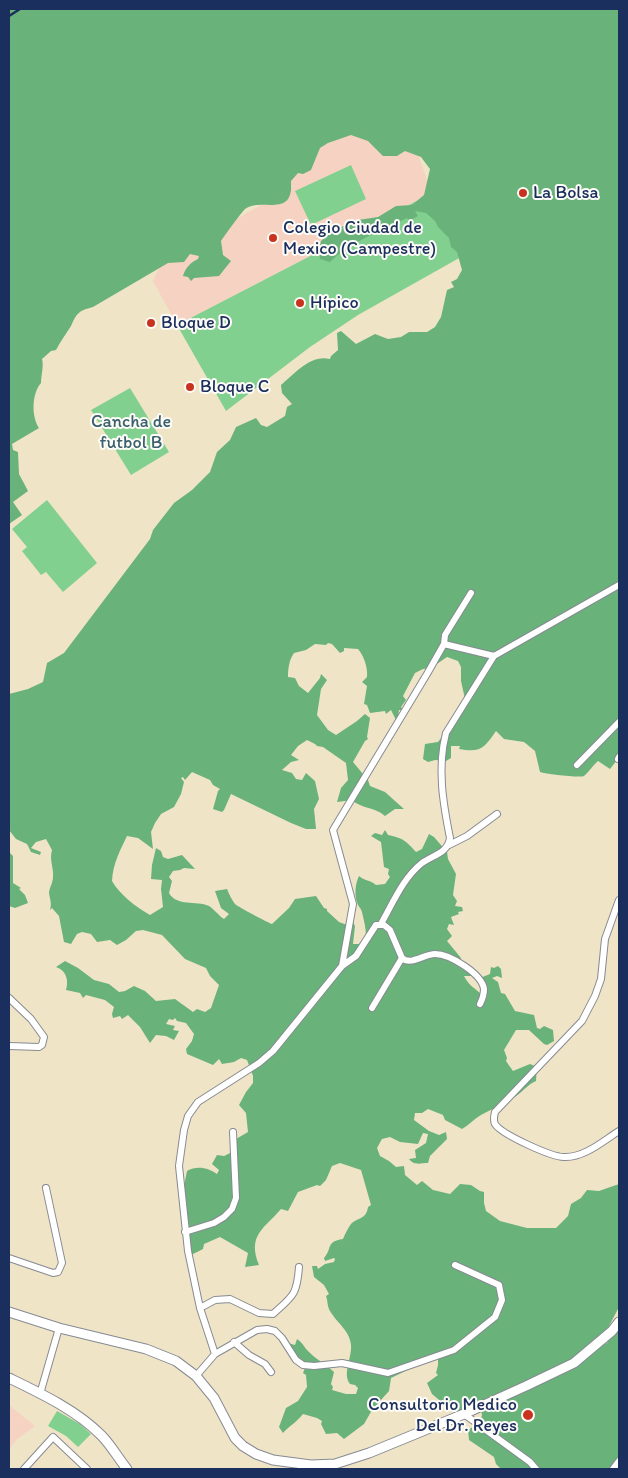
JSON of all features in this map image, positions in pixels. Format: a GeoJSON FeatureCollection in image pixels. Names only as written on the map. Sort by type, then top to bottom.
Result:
{"type":"FeatureCollection","features":[{"type":"Feature","properties":{"kind":"street"},"geometry":{"type":"LineString","coordinates":[[449,845],[450,838],[442,793],[446,733],[494,656],[619,585]]}},
{"type":"Feature","properties":{"kind":"street"},"geometry":{"type":"LineString","coordinates":[[342,966],[354,904],[333,830],[427,674],[444,644],[445,635],[471,593]]}},
{"type":"Feature","properties":{"kind":"street"},"geometry":{"type":"LineString","coordinates":[[444,644],[494,656]]}},
{"type":"Feature","properties":{"kind":"street"},"geometry":{"type":"LineString","coordinates":[[577,765],[619,722]]}},
{"type":"Feature","properties":{"kind":"street"},"geometry":{"type":"LineString","coordinates":[[215,1354],[200,1308],[185,1232],[179,1166],[180,1146],[188,1116],[198,1102],[259,1063],[273,1051],[342,966],[356,956],[375,927],[381,924],[408,876],[423,862],[467,836],[497,814]]}},
{"type":"Feature","properties":{"kind":"street"},"geometry":{"type":"LineString","coordinates":[[619,900],[605,939],[601,979],[586,1014],[582,1021],[495,1112],[494,1120],[498,1128],[513,1136],[546,1153],[565,1157],[585,1152],[619,1131]]}},
{"type":"Feature","properties":{"kind":"street"},"geometry":{"type":"LineString","coordinates":[[381,924],[390,930],[402,958],[407,962],[433,954],[443,954],[466,967],[482,983],[484,992],[480,1004]]}},
{"type":"Feature","properties":{"kind":"street"},"geometry":{"type":"LineString","coordinates":[[372,1008],[402,958]]}},
{"type":"Feature","properties":{"kind":"street"},"geometry":{"type":"LineString","coordinates":[[9,998],[31,1020],[44,1037],[39,1047],[9,1046]]}},
{"type":"Feature","properties":{"kind":"street"},"geometry":{"type":"LineString","coordinates":[[185,1232],[214,1223],[232,1209],[236,1198],[233,1132]]}},
{"type":"Feature","properties":{"kind":"street"},"geometry":{"type":"LineString","coordinates":[[9,1258],[52,1273],[58,1272],[62,1263],[46,1188]]}},
{"type":"Feature","properties":{"kind":"street"},"geometry":{"type":"LineString","coordinates":[[196,1376],[215,1354],[257,1330],[266,1329],[275,1331],[282,1338],[296,1360],[303,1365],[314,1366],[342,1363],[388,1373],[454,1350],[495,1316],[502,1300],[499,1285],[456,1265]]}},
{"type":"Feature","properties":{"kind":"street"},"geometry":{"type":"LineString","coordinates":[[200,1308],[216,1300],[230,1299],[259,1313],[272,1314],[293,1297],[298,1281],[299,1267]]}},
{"type":"Feature","properties":{"kind":"street"},"geometry":{"type":"LineString","coordinates":[[9,1312],[59,1328],[146,1350],[176,1361],[196,1376],[214,1398],[235,1438],[243,1446],[256,1454],[273,1460],[335,1466],[464,1414],[574,1363],[612,1331],[619,1322]]}},
{"type":"Feature","properties":{"kind":"street"},"geometry":{"type":"LineString","coordinates":[[40,1394],[59,1328]]}},
{"type":"Feature","properties":{"kind":"street"},"geometry":{"type":"LineString","coordinates":[[234,1342],[249,1355],[265,1364],[271,1372]]}},
{"type":"Feature","properties":{"kind":"street"},"geometry":{"type":"LineString","coordinates":[[9,1378],[84,1420],[101,1436],[127,1469]]}},
{"type":"Feature","properties":{"kind":"street"},"geometry":{"type":"LineString","coordinates":[[464,1414],[530,1462],[536,1469]]}},
{"type":"Feature","properties":{"kind":"street"},"geometry":{"type":"LineString","coordinates":[[24,1469],[53,1437],[87,1469]]}},
{"type":"Feature","properties":{"kind":"street"},"geometry":{"type":"LineString","coordinates":[[614,1469],[619,1461]]}},
{"type":"Feature","properties":{"kind":"shaded area","name":"Colegio Ciudad de Mexico (Campestre)"},"geometry":{"type":"Polygon","coordinates":[[[369,127],[412,138],[432,193],[177,325],[153,281],[162,261],[293,187],[284,161],[369,127]]]}},
{"type":"Feature","properties":{"kind":"shaded area"},"geometry":{"type":"Polygon","coordinates":[[[9,1405],[35,1426],[17,1439],[9,1450],[9,1405]]]}},
{"type":"Feature","properties":{"kind":"green space"},"geometry":{"type":"Polygon","coordinates":[[[9,9],[619,9],[619,761],[617,760],[610,769],[598,761],[584,776],[563,776],[540,772],[535,751],[524,742],[504,739],[496,731],[485,745],[477,750],[459,749],[460,746],[451,746],[451,758],[446,761],[435,760],[428,762],[423,759],[425,744],[438,742],[448,729],[465,699],[461,681],[461,667],[458,661],[447,657],[431,668],[415,673],[403,696],[406,700],[401,707],[403,710],[399,710],[397,722],[391,710],[386,714],[385,711],[370,713],[367,705],[364,704],[367,686],[362,682],[367,677],[367,670],[364,659],[358,649],[344,648],[344,651],[340,653],[332,644],[315,644],[306,650],[294,653],[289,665],[288,677],[295,678],[299,686],[308,693],[321,674],[327,680],[321,689],[317,715],[328,730],[336,735],[365,714],[370,718],[368,739],[353,762],[368,780],[370,786],[385,792],[404,809],[395,809],[385,816],[352,800],[337,802],[341,788],[348,780],[346,763],[323,747],[307,740],[298,746],[291,755],[299,760],[291,762],[282,770],[292,773],[296,779],[302,780],[306,773],[315,781],[319,799],[314,809],[316,829],[306,829],[291,823],[231,794],[222,812],[213,809],[220,789],[213,785],[210,780],[192,772],[185,780],[183,777],[181,778],[184,782],[181,794],[174,807],[161,814],[155,823],[151,832],[153,849],[138,838],[127,836],[115,863],[112,881],[129,900],[150,915],[163,907],[162,880],[151,879],[156,848],[161,851],[163,857],[168,859],[182,855],[195,869],[184,868],[173,871],[169,877],[172,881],[169,893],[177,900],[209,906],[224,919],[229,914],[221,908],[215,891],[227,889],[235,904],[272,924],[289,908],[295,899],[316,896],[324,908],[339,922],[350,928],[353,922],[355,926],[353,944],[359,944],[366,937],[362,912],[356,898],[356,886],[359,876],[376,885],[385,884],[390,877],[388,874],[389,869],[384,867],[381,842],[371,836],[375,833],[382,835],[385,830],[388,835],[404,840],[416,852],[422,849],[429,834],[447,852],[448,859],[456,874],[453,895],[457,901],[455,906],[462,907],[463,911],[451,917],[454,925],[449,924],[447,929],[452,936],[447,941],[461,958],[458,966],[473,976],[464,976],[470,985],[482,995],[480,978],[490,974],[491,967],[498,966],[501,969],[502,978],[497,976],[492,978],[498,982],[501,993],[505,994],[515,1011],[534,1015],[537,1028],[540,1029],[544,1026],[553,1030],[554,1041],[547,1045],[529,1030],[516,1030],[504,1050],[507,1058],[506,1061],[513,1071],[530,1064],[537,1067],[536,1081],[516,1096],[481,1115],[462,1129],[445,1120],[443,1115],[428,1109],[422,1113],[415,1113],[414,1120],[429,1131],[439,1135],[446,1132],[447,1139],[430,1156],[428,1163],[415,1163],[409,1159],[416,1158],[415,1150],[426,1143],[428,1134],[423,1133],[418,1144],[400,1142],[390,1137],[382,1139],[377,1148],[380,1156],[396,1167],[404,1166],[405,1175],[417,1185],[422,1181],[433,1190],[450,1194],[460,1184],[471,1185],[484,1192],[486,1211],[500,1221],[527,1228],[556,1228],[568,1216],[571,1204],[581,1198],[587,1190],[599,1191],[619,1184],[619,1307],[607,1330],[593,1349],[607,1343],[612,1333],[619,1331],[619,1469],[501,1469],[496,1464],[494,1457],[469,1440],[468,1430],[480,1422],[481,1410],[467,1413],[450,1409],[432,1394],[427,1383],[438,1375],[436,1373],[438,1358],[422,1363],[391,1378],[389,1391],[372,1410],[364,1424],[344,1439],[337,1433],[326,1434],[321,1424],[322,1421],[303,1414],[283,1433],[279,1427],[286,1408],[298,1401],[307,1387],[306,1375],[303,1373],[305,1368],[284,1342],[295,1345],[297,1339],[311,1354],[334,1372],[331,1384],[332,1390],[346,1394],[356,1394],[358,1388],[350,1384],[347,1376],[351,1350],[350,1340],[346,1331],[330,1311],[326,1296],[329,1294],[324,1285],[314,1277],[312,1266],[317,1266],[318,1269],[325,1264],[334,1262],[334,1258],[325,1261],[324,1258],[331,1244],[343,1239],[351,1224],[364,1216],[371,1205],[361,1170],[340,1163],[332,1166],[326,1180],[320,1186],[317,1185],[298,1192],[288,1211],[281,1209],[259,1233],[255,1246],[259,1265],[245,1267],[248,1253],[220,1237],[204,1244],[203,1249],[191,1255],[184,1186],[187,1171],[203,1168],[217,1174],[219,1170],[212,1164],[217,1155],[224,1156],[230,1153],[236,1139],[248,1132],[246,1113],[239,1105],[253,1083],[253,1076],[247,1060],[241,1058],[234,1062],[222,1064],[219,1059],[213,1065],[187,1054],[186,1049],[192,1041],[194,1034],[186,1023],[177,1021],[175,1018],[173,1020],[169,1019],[166,1024],[175,1026],[173,1030],[179,1031],[174,1040],[166,1036],[156,1035],[150,1043],[140,1027],[128,1015],[122,1019],[120,1016],[113,1018],[114,1007],[105,1000],[86,995],[83,998],[80,993],[66,990],[66,976],[62,970],[56,967],[65,961],[94,980],[109,984],[119,992],[134,986],[145,991],[156,1001],[175,999],[193,1012],[197,1009],[205,1012],[211,1008],[219,985],[210,976],[206,968],[185,959],[162,935],[143,930],[136,931],[117,945],[110,940],[97,942],[91,934],[82,932],[77,934],[71,944],[64,942],[59,916],[52,908],[50,910],[49,893],[53,879],[52,850],[46,839],[36,842],[31,848],[41,852],[40,855],[31,852],[27,844],[16,839],[9,830],[9,694],[28,689],[43,682],[47,663],[64,653],[150,539],[153,530],[174,503],[192,490],[210,472],[217,452],[230,440],[236,427],[256,418],[261,425],[267,427],[285,416],[287,407],[292,404],[282,393],[281,385],[310,362],[316,359],[330,359],[338,350],[337,333],[341,331],[356,344],[375,334],[388,339],[401,337],[409,332],[427,332],[435,327],[441,317],[447,290],[454,287],[451,282],[457,279],[462,270],[457,252],[451,247],[449,238],[426,213],[415,211],[418,216],[409,221],[407,218],[397,223],[396,228],[379,232],[361,240],[330,262],[320,259],[319,249],[321,241],[334,230],[358,220],[378,217],[396,206],[412,205],[424,195],[430,169],[421,157],[405,151],[397,156],[383,156],[368,141],[351,135],[328,143],[320,148],[311,170],[303,174],[298,173],[291,181],[291,193],[287,200],[276,205],[252,206],[243,211],[221,241],[223,255],[231,261],[219,276],[194,278],[191,281],[188,277],[183,276],[185,270],[199,256],[190,254],[184,262],[168,263],[93,307],[79,313],[56,350],[51,351],[42,359],[41,383],[34,398],[36,423],[39,428],[12,444],[13,450],[18,452],[19,474],[28,491],[13,502],[22,515],[9,524],[9,9]]]}},
{"type":"Feature","properties":{"kind":"green space"},"geometry":{"type":"Polygon","coordinates":[[[351,165],[366,199],[311,225],[295,191],[351,165]]]}},
{"type":"Feature","properties":{"kind":"green space","name":"Hípico"},"geometry":{"type":"Polygon","coordinates":[[[432,193],[461,257],[358,315],[310,347],[226,411],[177,325],[432,193]]]}},
{"type":"Feature","properties":{"kind":"green space","name":"Cancha de futbol B"},"geometry":{"type":"Polygon","coordinates":[[[130,388],[169,452],[131,475],[91,410],[130,388]]]}},
{"type":"Feature","properties":{"kind":"green space"},"geometry":{"type":"Polygon","coordinates":[[[47,500],[97,563],[63,592],[46,572],[41,575],[22,551],[27,547],[12,529],[47,500]]]}},
{"type":"Feature","properties":{"kind":"green space"},"geometry":{"type":"Polygon","coordinates":[[[9,852],[13,856],[13,883],[21,888],[19,889],[25,895],[28,903],[15,908],[9,906],[9,852]]]}},
{"type":"Feature","properties":{"kind":"green space"},"geometry":{"type":"Polygon","coordinates":[[[57,1411],[80,1424],[91,1434],[78,1447],[66,1436],[48,1426],[57,1411]]]}},
{"type":"Feature","properties":{"kind":"railway"},"geometry":{"type":"LineString","coordinates":[[9,16],[20,9]]}},
{"type":"Feature","properties":{"kind":"place","name":"La Bolsa"},"geometry":{"type":"Point","coordinates":[523,193]}},
{"type":"Feature","properties":{"kind":"place","name":"Colegio Ciudad de Mexico (Campestre)"},"geometry":{"type":"Point","coordinates":[273,238]}},
{"type":"Feature","properties":{"kind":"place","name":"Hípico"},"geometry":{"type":"Point","coordinates":[300,303]}},
{"type":"Feature","properties":{"kind":"place","name":"Bloque D"},"geometry":{"type":"Point","coordinates":[151,323]}},
{"type":"Feature","properties":{"kind":"place","name":"Bloque C"},"geometry":{"type":"Point","coordinates":[190,387]}},
{"type":"Feature","properties":{"kind":"place","name":"Consultorio Medico Del Dr. Reyes"},"geometry":{"type":"Point","coordinates":[528,1415]}}]}
